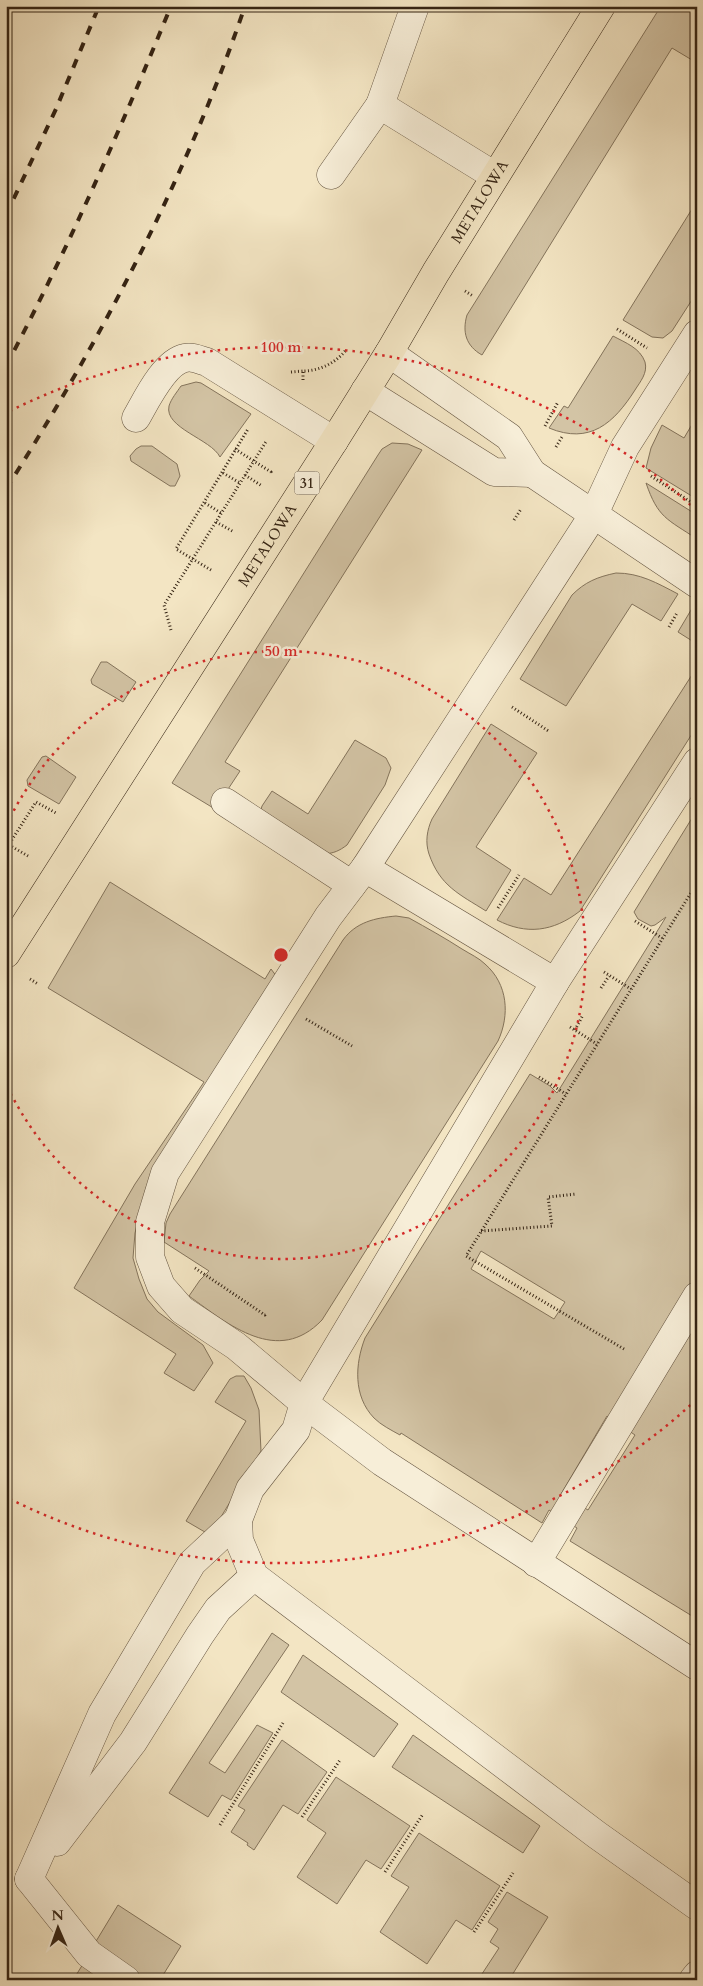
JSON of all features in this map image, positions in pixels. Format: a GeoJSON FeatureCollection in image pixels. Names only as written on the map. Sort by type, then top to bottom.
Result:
{"type":"FeatureCollection","features":[{"type":"Feature","properties":{"kind":"main road","name":"METALOWA"},"geometry":{"type":"LineString","coordinates":[[6,954],[334,441],[601,6]]}},
{"type":"Feature","properties":{"kind":"lane"},"geometry":{"type":"LineString","coordinates":[[331,175],[380,105],[415,6]]}},
{"type":"Feature","properties":{"kind":"lane"},"geometry":{"type":"LineString","coordinates":[[380,105],[495,176]]}},
{"type":"Feature","properties":{"kind":"lane"},"geometry":{"type":"LineString","coordinates":[[697,334],[626,447],[594,514],[359,877],[328,917],[165,1173],[150,1222],[150,1256],[161,1286],[182,1310],[236,1346],[304,1404],[382,1462],[697,1666]]}},
{"type":"Feature","properties":{"kind":"lane"},"geometry":{"type":"LineString","coordinates":[[389,353],[509,437],[532,473],[697,584]]}},
{"type":"Feature","properties":{"kind":"lane"},"geometry":{"type":"LineString","coordinates":[[136,418],[171,364],[186,357],[195,358],[208,362],[334,441]]}},
{"type":"Feature","properties":{"kind":"lane"},"geometry":{"type":"LineString","coordinates":[[365,391],[494,472],[532,473]]}},
{"type":"Feature","properties":{"kind":"lane"},"geometry":{"type":"LineString","coordinates":[[697,762],[556,982],[304,1404],[296,1430],[250,1489],[238,1520],[239,1540],[254,1576],[596,1834],[697,1906]]}},
{"type":"Feature","properties":{"kind":"lane"},"geometry":{"type":"LineString","coordinates":[[225,802],[359,877],[556,982]]}},
{"type":"Feature","properties":{"kind":"lane"},"geometry":{"type":"LineString","coordinates":[[536,1562],[697,1296]]}},
{"type":"Feature","properties":{"kind":"lane"},"geometry":{"type":"LineString","coordinates":[[29,1879],[107,1706],[192,1563],[238,1520]]}},
{"type":"Feature","properties":{"kind":"lane"},"geometry":{"type":"LineString","coordinates":[[29,1879],[133,1742],[200,1634],[218,1609],[254,1576]]}},
{"type":"Feature","properties":{"kind":"lane"},"geometry":{"type":"LineString","coordinates":[[29,1879],[89,1954],[126,1980]]}},
{"type":"Feature","properties":{"kind":"lane"},"geometry":{"type":"LineString","coordinates":[[693,1980],[697,1975]]}},
{"type":"Feature","properties":{"kind":"path"},"geometry":{"type":"LineString","coordinates":[[617,329],[655,353]]}},
{"type":"Feature","properties":{"kind":"path"},"geometry":{"type":"LineString","coordinates":[[303,381],[302,371],[328,364],[340,356],[348,347]]}},
{"type":"Feature","properties":{"kind":"path"},"geometry":{"type":"LineString","coordinates":[[543,429],[558,402]]}},
{"type":"Feature","properties":{"kind":"path"},"geometry":{"type":"LineString","coordinates":[[216,562],[211,570],[176,549],[250,426]]}},
{"type":"Feature","properties":{"kind":"path"},"geometry":{"type":"LineString","coordinates":[[172,634],[164,605],[269,436]]}},
{"type":"Feature","properties":{"kind":"path"},"geometry":{"type":"LineString","coordinates":[[235,450],[271,472],[258,494]]}},
{"type":"Feature","properties":{"kind":"path"},"geometry":{"type":"LineString","coordinates":[[646,472],[697,506]]}},
{"type":"Feature","properties":{"kind":"path"},"geometry":{"type":"LineString","coordinates":[[223,473],[240,483]]}},
{"type":"Feature","properties":{"kind":"path"},"geometry":{"type":"LineString","coordinates":[[245,475],[262,486]]}},
{"type":"Feature","properties":{"kind":"path"},"geometry":{"type":"LineString","coordinates":[[205,503],[221,513]]}},
{"type":"Feature","properties":{"kind":"path"},"geometry":{"type":"LineString","coordinates":[[216,522],[234,532]]}},
{"type":"Feature","properties":{"kind":"path"},"geometry":{"type":"LineString","coordinates":[[230,540],[239,524]]}},
{"type":"Feature","properties":{"kind":"path"},"geometry":{"type":"LineString","coordinates":[[509,705],[550,732]]}},
{"type":"Feature","properties":{"kind":"path"},"geometry":{"type":"LineString","coordinates":[[6,849],[36,802],[58,815]]}},
{"type":"Feature","properties":{"kind":"path"},"geometry":{"type":"LineString","coordinates":[[9,844],[31,858]]}},
{"type":"Feature","properties":{"kind":"path"},"geometry":{"type":"LineString","coordinates":[[654,1367],[466,1256],[697,882]]}},
{"type":"Feature","properties":{"kind":"path"},"geometry":{"type":"LineString","coordinates":[[599,970],[631,989]]}},
{"type":"Feature","properties":{"kind":"path"},"geometry":{"type":"LineString","coordinates":[[601,988],[609,976]]}},
{"type":"Feature","properties":{"kind":"path"},"geometry":{"type":"LineString","coordinates":[[275,1000],[352,1046]]}},
{"type":"Feature","properties":{"kind":"path"},"geometry":{"type":"LineString","coordinates":[[575,1030],[583,1015]]}},
{"type":"Feature","properties":{"kind":"path"},"geometry":{"type":"LineString","coordinates":[[565,1024],[597,1044]]}},
{"type":"Feature","properties":{"kind":"path"},"geometry":{"type":"LineString","coordinates":[[481,1231],[552,1226],[548,1197],[576,1194]]}},
{"type":"Feature","properties":{"kind":"path"},"geometry":{"type":"LineString","coordinates":[[192,1266],[265,1316],[267,1313]]}},
{"type":"Feature","properties":{"kind":"path"},"geometry":{"type":"LineString","coordinates":[[220,1825],[283,1723]]}},
{"type":"Feature","properties":{"kind":"path"},"geometry":{"type":"LineString","coordinates":[[302,1817],[340,1760]]}},
{"type":"Feature","properties":{"kind":"path"},"geometry":{"type":"LineString","coordinates":[[385,1872],[422,1814]]}},
{"type":"Feature","properties":{"kind":"path"},"geometry":{"type":"LineString","coordinates":[[474,1932],[513,1873]]}},
{"type":"Feature","properties":{"kind":"shaded area"},"geometry":{"type":"Polygon","coordinates":[[[661,6],[697,6],[697,63],[672,48],[482,355],[472,347],[465,333],[467,315],[661,6]]]}},
{"type":"Feature","properties":{"kind":"shaded area"},"geometry":{"type":"Polygon","coordinates":[[[697,201],[697,292],[672,331],[663,338],[652,337],[623,320],[697,201]]]}},
{"type":"Feature","properties":{"kind":"shaded area"},"geometry":{"type":"Polygon","coordinates":[[[613,336],[636,349],[643,357],[646,366],[643,377],[627,402],[609,421],[600,428],[589,432],[577,434],[564,433],[549,428],[564,406],[568,408],[613,336]]]}},
{"type":"Feature","properties":{"kind":"shaded area"},"geometry":{"type":"Polygon","coordinates":[[[196,382],[201,383],[251,414],[220,457],[208,445],[181,427],[169,414],[170,403],[181,386],[196,382]]]}},
{"type":"Feature","properties":{"kind":"shaded area"},"geometry":{"type":"Polygon","coordinates":[[[697,416],[697,495],[695,498],[646,468],[651,448],[662,425],[684,438],[697,416]]]}},
{"type":"Feature","properties":{"kind":"shaded area"},"geometry":{"type":"Polygon","coordinates":[[[392,443],[408,444],[422,450],[225,762],[240,771],[215,809],[172,783],[378,455],[382,449],[392,443]]]}},
{"type":"Feature","properties":{"kind":"shaded area"},"geometry":{"type":"Polygon","coordinates":[[[141,446],[152,446],[177,464],[180,476],[175,486],[170,486],[131,461],[130,456],[141,446]]]}},
{"type":"Feature","properties":{"kind":"shaded area"},"geometry":{"type":"Polygon","coordinates":[[[646,483],[697,515],[697,539],[665,517],[655,504],[646,483]]]}},
{"type":"Feature","properties":{"kind":"shaded area"},"geometry":{"type":"Polygon","coordinates":[[[616,573],[641,577],[678,594],[661,621],[632,604],[566,706],[520,679],[572,595],[592,581],[616,573]]]}},
{"type":"Feature","properties":{"kind":"shaded area"},"geometry":{"type":"Polygon","coordinates":[[[694,605],[697,606],[697,644],[678,632],[694,605]]]}},
{"type":"Feature","properties":{"kind":"shaded area"},"geometry":{"type":"Polygon","coordinates":[[[101,662],[107,662],[136,682],[123,702],[92,684],[91,680],[101,662]]]}},
{"type":"Feature","properties":{"kind":"shaded area"},"geometry":{"type":"Polygon","coordinates":[[[697,667],[697,726],[580,911],[560,923],[539,929],[518,928],[497,920],[524,878],[551,895],[697,667]]]}},
{"type":"Feature","properties":{"kind":"shaded area"},"geometry":{"type":"Polygon","coordinates":[[[491,724],[537,753],[476,847],[511,870],[486,911],[459,894],[445,882],[433,865],[427,841],[432,819],[491,724]]]}},
{"type":"Feature","properties":{"kind":"shaded area"},"geometry":{"type":"Polygon","coordinates":[[[355,740],[386,758],[391,768],[385,785],[347,845],[325,854],[260,813],[262,806],[272,791],[308,814],[355,740]]]}},
{"type":"Feature","properties":{"kind":"shaded area"},"geometry":{"type":"Polygon","coordinates":[[[46,756],[76,777],[59,804],[28,786],[27,780],[42,757],[46,756]]]}},
{"type":"Feature","properties":{"kind":"shaded area"},"geometry":{"type":"Polygon","coordinates":[[[697,810],[697,1619],[570,1541],[577,1528],[549,1510],[542,1523],[401,1433],[400,1435],[380,1423],[374,1418],[362,1400],[358,1380],[359,1358],[365,1338],[530,1074],[550,1086],[557,1093],[666,917],[651,926],[638,919],[634,912],[697,810]],[[481,1251],[471,1269],[554,1319],[565,1302],[481,1251]],[[607,1416],[561,1494],[588,1510],[635,1435],[607,1416]]]}},
{"type":"Feature","properties":{"kind":"shaded area"},"geometry":{"type":"Polygon","coordinates":[[[110,882],[265,979],[271,969],[277,977],[146,1188],[135,1233],[133,1258],[147,1299],[158,1312],[203,1345],[213,1363],[194,1391],[164,1373],[176,1354],[74,1288],[135,1184],[204,1082],[48,988],[110,882]]]}},
{"type":"Feature","properties":{"kind":"shaded area"},"geometry":{"type":"Polygon","coordinates":[[[396,916],[409,918],[436,933],[480,960],[493,972],[505,1000],[502,1031],[498,1041],[322,1320],[305,1333],[288,1340],[271,1340],[254,1336],[220,1318],[189,1296],[209,1271],[164,1242],[166,1223],[343,940],[360,925],[381,918],[396,916]]]}},
{"type":"Feature","properties":{"kind":"shaded area"},"geometry":{"type":"Polygon","coordinates":[[[236,1376],[244,1376],[251,1388],[259,1410],[261,1451],[210,1535],[186,1521],[246,1421],[215,1402],[230,1379],[236,1376]]]}},
{"type":"Feature","properties":{"kind":"shaded area"},"geometry":{"type":"Polygon","coordinates":[[[272,1633],[289,1645],[209,1763],[225,1773],[257,1725],[273,1733],[231,1800],[222,1795],[208,1817],[169,1793],[272,1633]]]}},
{"type":"Feature","properties":{"kind":"shaded area"},"geometry":{"type":"Polygon","coordinates":[[[303,1655],[398,1724],[374,1757],[281,1692],[303,1655]]]}},
{"type":"Feature","properties":{"kind":"shaded area"},"geometry":{"type":"Polygon","coordinates":[[[413,1735],[540,1826],[523,1853],[392,1767],[413,1735]]]}},
{"type":"Feature","properties":{"kind":"shaded area"},"geometry":{"type":"Polygon","coordinates":[[[282,1740],[327,1772],[298,1814],[283,1805],[254,1850],[247,1845],[248,1843],[231,1832],[245,1810],[238,1806],[282,1740]]]}},
{"type":"Feature","properties":{"kind":"shaded area"},"geometry":{"type":"Polygon","coordinates":[[[336,1777],[410,1826],[381,1869],[366,1860],[337,1904],[297,1877],[326,1833],[307,1820],[336,1777]]]}},
{"type":"Feature","properties":{"kind":"shaded area"},"geometry":{"type":"Polygon","coordinates":[[[419,1833],[500,1886],[472,1930],[456,1920],[427,1964],[380,1932],[409,1887],[391,1876],[419,1833]]]}},
{"type":"Feature","properties":{"kind":"shaded area"},"geometry":{"type":"Polygon","coordinates":[[[507,1892],[548,1917],[509,1980],[478,1980],[499,1948],[490,1942],[498,1929],[488,1922],[507,1892]]]}},
{"type":"Feature","properties":{"kind":"shaded area"},"geometry":{"type":"Polygon","coordinates":[[[118,1905],[181,1946],[160,1980],[147,1980],[95,1943],[118,1905]]]}},
{"type":"Feature","properties":{"kind":"shaded area"},"geometry":{"type":"Polygon","coordinates":[[[83,1964],[105,1980],[73,1980],[83,1964]]]}},
{"type":"Feature","properties":{"kind":"railway"},"geometry":{"type":"LineString","coordinates":[[6,215],[56,109],[99,6]]}},
{"type":"Feature","properties":{"kind":"railway"},"geometry":{"type":"LineString","coordinates":[[6,366],[51,278],[93,188],[171,6]]}},
{"type":"Feature","properties":{"kind":"railway"},"geometry":{"type":"LineString","coordinates":[[6,489],[75,374],[140,255],[197,131],[245,6]]}}]}
